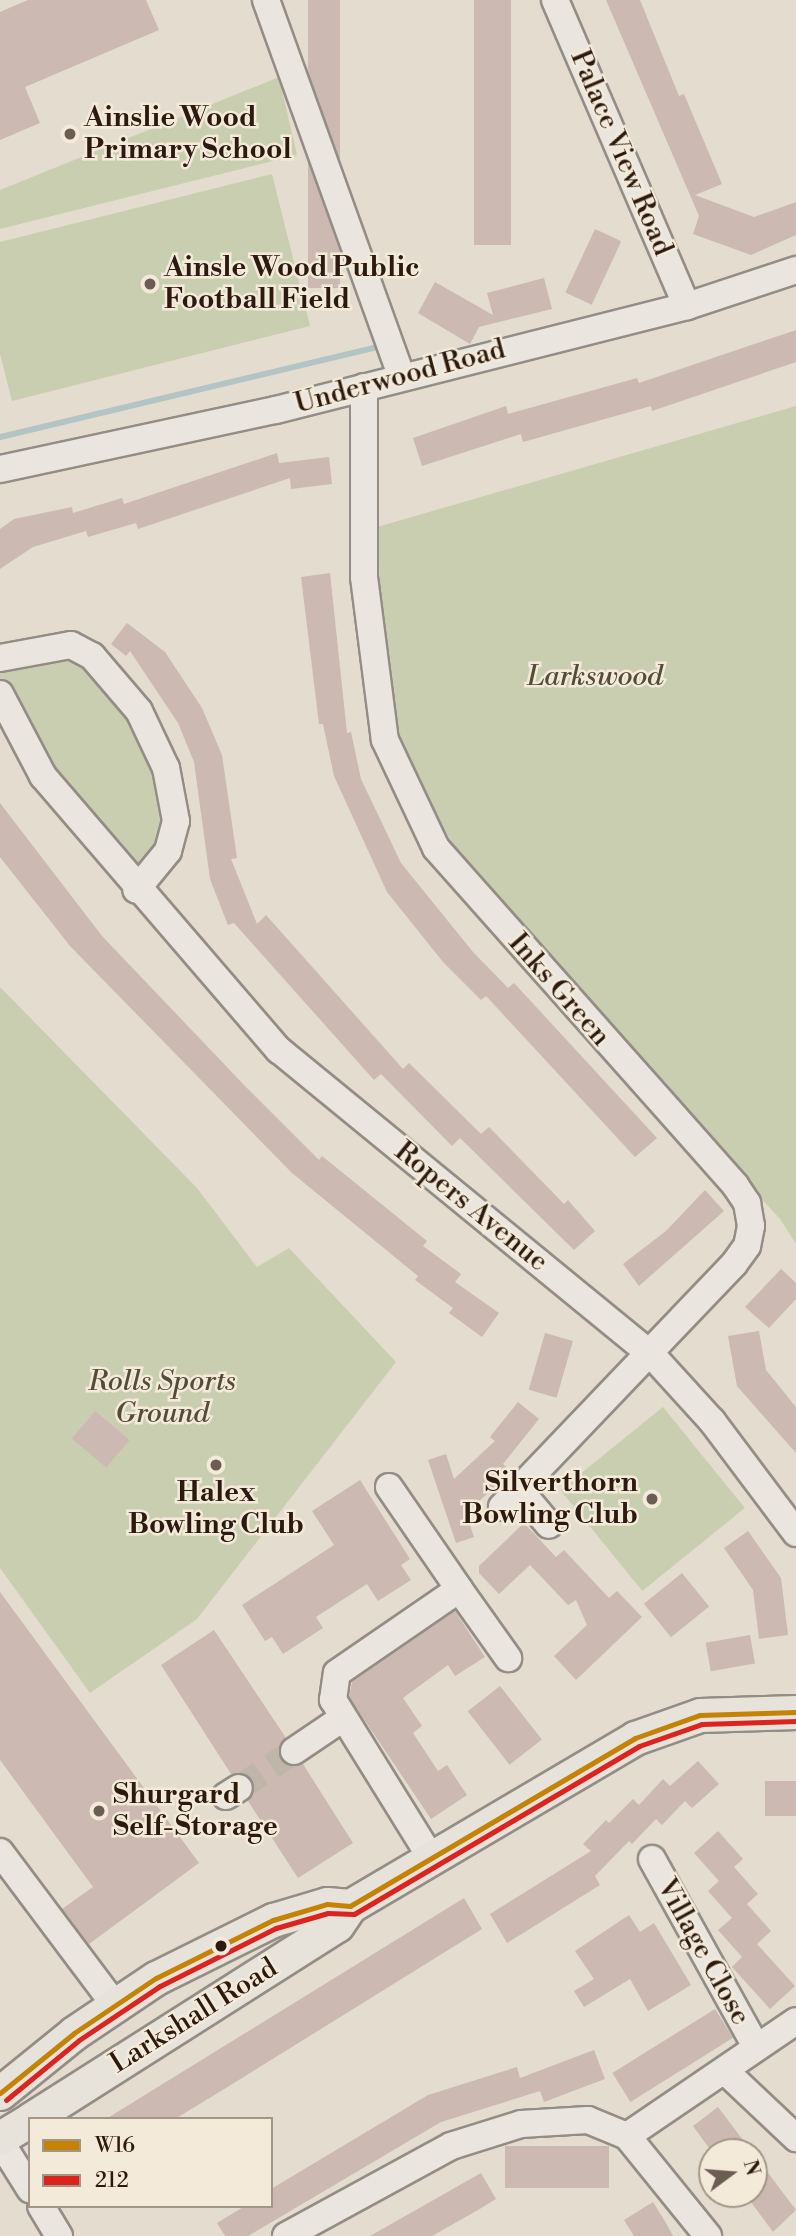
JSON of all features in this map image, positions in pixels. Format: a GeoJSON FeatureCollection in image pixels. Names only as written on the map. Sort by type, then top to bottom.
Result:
{"type":"FeatureCollection","features":[{"type":"Feature","properties":{"kind":"main road","name":"Larkshall Road"},"geometry":{"type":"LineString","coordinates":[[33,2117],[337,1925],[350,1906],[433,1861],[664,1726],[715,1713],[796,1712]]}},
{"type":"Feature","properties":{"kind":"main road","name":"Larkshall Road"},"geometry":{"type":"LineString","coordinates":[[0,2092],[114,2004],[272,1920],[327,1904],[350,1906]]}},
{"type":"Feature","properties":{"kind":"main road"},"geometry":{"type":"LineString","coordinates":[[114,2004],[134,2024],[175,2028]]}},
{"type":"Feature","properties":{"kind":"main road","name":"Larkshall Road"},"geometry":{"type":"LineString","coordinates":[[0,2140],[28,2120]]}},
{"type":"Feature","properties":{"kind":"street"},"geometry":{"type":"LineString","coordinates":[[266,0],[401,376]]}},
{"type":"Feature","properties":{"kind":"street","name":"Palace View Road"},"geometry":{"type":"LineString","coordinates":[[555,0],[687,306]]}},
{"type":"Feature","properties":{"kind":"street","name":"Underwood Road"},"geometry":{"type":"LineString","coordinates":[[0,469],[364,387],[687,306],[796,270]]}},
{"type":"Feature","properties":{"kind":"street","name":"Inks Green"},"geometry":{"type":"LineString","coordinates":[[364,387],[364,577],[385,740],[436,848],[747,1203],[747,1246],[652,1354],[512,1500],[549,1525]]}},
{"type":"Feature","properties":{"kind":"street"},"geometry":{"type":"LineString","coordinates":[[0,658],[71,645],[92,656],[139,711],[166,768],[177,821],[168,851],[136,890]]}},
{"type":"Feature","properties":{"kind":"street","name":"Ropers Avenue"},"geometry":{"type":"LineString","coordinates":[[0,694],[43,776],[136,890],[279,1050],[652,1354],[712,1421],[796,1533]]}},
{"type":"Feature","properties":{"kind":"street"},"geometry":{"type":"LineString","coordinates":[[389,1487],[509,1658]]}},
{"type":"Feature","properties":{"kind":"street"},"geometry":{"type":"LineString","coordinates":[[433,1861],[333,1700],[337,1673],[459,1588]]}},
{"type":"Feature","properties":{"kind":"street"},"geometry":{"type":"LineString","coordinates":[[294,1751],[343,1718]]}},
{"type":"Feature","properties":{"kind":"street"},"geometry":{"type":"LineString","coordinates":[[0,1852],[114,2004]]}},
{"type":"Feature","properties":{"kind":"street","name":"Village Close"},"geometry":{"type":"LineString","coordinates":[[652,1859],[755,2045]]}},
{"type":"Feature","properties":{"kind":"street"},"geometry":{"type":"LineString","coordinates":[[627,2136],[725,2071],[755,2045],[796,2021]]}},
{"type":"Feature","properties":{"kind":"street"},"geometry":{"type":"LineString","coordinates":[[725,2071],[796,2138]]}},
{"type":"Feature","properties":{"kind":"street"},"geometry":{"type":"LineString","coordinates":[[286,2236],[451,2146],[521,2124],[588,2120],[627,2136],[708,2236]]}},
{"type":"Feature","properties":{"kind":"street"},"geometry":{"type":"LineString","coordinates":[[0,2140],[28,2186]]}},
{"type":"Feature","properties":{"kind":"street"},"geometry":{"type":"LineString","coordinates":[[42,2208],[59,2236]]}},
{"type":"Feature","properties":{"kind":"green space"},"geometry":{"type":"Polygon","coordinates":[[[279,77],[297,155],[0,229],[0,190],[279,77]]]}},
{"type":"Feature","properties":{"kind":"green space","name":"Ainsle Wood Public Football Field"},"geometry":{"type":"Polygon","coordinates":[[[272,174],[310,326],[12,401],[0,354],[0,242],[272,174]]]}},
{"type":"Feature","properties":{"kind":"green space","name":"Larkswood"},"geometry":{"type":"Polygon","coordinates":[[[796,406],[796,1244],[780,1219],[485,895],[433,812],[401,740],[384,659],[377,527],[796,406]]]}},
{"type":"Feature","properties":{"kind":"green space"},"geometry":{"type":"Polygon","coordinates":[[[71,645],[139,711],[176,821],[136,890],[0,694],[0,658],[71,645]]]}},
{"type":"Feature","properties":{"kind":"green space","name":"Rolls Sports Ground"},"geometry":{"type":"Polygon","coordinates":[[[0,987],[197,1188],[257,1267],[289,1248],[396,1362],[197,1619],[90,1693],[0,1568],[0,987]]]}},
{"type":"Feature","properties":{"kind":"green space","name":"Silverthorn Bowling Club"},"geometry":{"type":"Polygon","coordinates":[[[663,1407],[745,1508],[642,1591],[560,1490],[663,1407]]]}},
{"type":"Feature","properties":{"kind":"building","name":"Ainslie Wood Primary School"},"geometry":{"type":"Polygon","coordinates":[[[28,0],[146,0],[159,30],[25,87],[40,123],[0,140],[0,12],[28,0]]]}},
{"type":"Feature","properties":{"kind":"building"},"geometry":{"type":"Polygon","coordinates":[[[308,0],[340,0],[340,288],[308,288],[308,0]]]}},
{"type":"Feature","properties":{"kind":"building"},"geometry":{"type":"Polygon","coordinates":[[[474,0],[511,0],[511,245],[474,245],[474,0]]]}},
{"type":"Feature","properties":{"kind":"building"},"geometry":{"type":"Polygon","coordinates":[[[606,0],[640,0],[679,96],[684,94],[722,184],[695,195],[754,217],[796,202],[796,235],[751,255],[693,234],[699,216],[606,0]]]}},
{"type":"Feature","properties":{"kind":"building"},"geometry":{"type":"Polygon","coordinates":[[[595,229],[621,241],[592,305],[565,292],[595,229]]]}},
{"type":"Feature","properties":{"kind":"building"},"geometry":{"type":"Polygon","coordinates":[[[544,278],[552,309],[479,327],[470,344],[418,313],[435,282],[493,315],[487,293],[544,278]]]}},
{"type":"Feature","properties":{"kind":"building"},"geometry":{"type":"Polygon","coordinates":[[[796,330],[796,362],[652,411],[651,406],[523,442],[521,434],[422,466],[413,438],[506,406],[508,414],[637,378],[639,383],[796,330]]]}},
{"type":"Feature","properties":{"kind":"building"},"geometry":{"type":"Polygon","coordinates":[[[277,453],[279,463],[329,457],[332,484],[291,489],[290,478],[138,529],[136,523],[88,537],[86,531],[33,547],[0,569],[0,529],[14,519],[72,507],[73,513],[122,498],[124,504],[277,453]]]}},
{"type":"Feature","properties":{"kind":"building"},"geometry":{"type":"Polygon","coordinates":[[[330,573],[347,733],[351,732],[361,779],[401,863],[473,952],[508,988],[514,983],[657,1138],[635,1157],[486,996],[481,1000],[443,962],[387,892],[334,776],[323,724],[319,724],[301,577],[330,573]]]}},
{"type":"Feature","properties":{"kind":"building"},"geometry":{"type":"Polygon","coordinates":[[[127,623],[165,652],[202,708],[222,755],[237,858],[231,859],[257,924],[266,915],[403,1069],[409,1063],[481,1134],[489,1127],[564,1204],[568,1200],[595,1231],[574,1250],[460,1138],[452,1146],[381,1074],[374,1080],[234,923],[228,925],[210,879],[194,762],[178,723],[130,651],[126,656],[111,644],[127,623]]]}},
{"type":"Feature","properties":{"kind":"building"},"geometry":{"type":"Polygon","coordinates":[[[0,803],[102,936],[245,1086],[319,1160],[322,1156],[427,1241],[423,1246],[461,1274],[455,1282],[499,1313],[482,1337],[449,1313],[453,1308],[415,1280],[418,1276],[292,1173],[70,946],[0,857],[0,803]]]}},
{"type":"Feature","properties":{"kind":"building"},"geometry":{"type":"Polygon","coordinates":[[[705,1190],[724,1211],[639,1286],[623,1264],[666,1231],[705,1190]]]}},
{"type":"Feature","properties":{"kind":"building"},"geometry":{"type":"Polygon","coordinates":[[[781,1269],[796,1283],[796,1299],[769,1328],[745,1307],[781,1269]]]}},
{"type":"Feature","properties":{"kind":"building"},"geometry":{"type":"Polygon","coordinates":[[[759,1331],[766,1370],[796,1407],[796,1453],[737,1386],[728,1336],[759,1331]]]}},
{"type":"Feature","properties":{"kind":"building"},"geometry":{"type":"Polygon","coordinates":[[[545,1333],[573,1341],[557,1398],[529,1390],[545,1333]]]}},
{"type":"Feature","properties":{"kind":"building"},"geometry":{"type":"Polygon","coordinates":[[[518,1402],[539,1419],[503,1464],[511,1472],[466,1513],[474,1537],[456,1543],[428,1460],[446,1454],[454,1479],[495,1441],[490,1437],[518,1402]]]}},
{"type":"Feature","properties":{"kind":"building"},"geometry":{"type":"Polygon","coordinates":[[[95,1411],[129,1440],[106,1468],[72,1439],[95,1411]]]}},
{"type":"Feature","properties":{"kind":"building"},"geometry":{"type":"Polygon","coordinates":[[[360,1480],[410,1559],[401,1565],[411,1580],[378,1601],[367,1584],[316,1617],[323,1628],[283,1654],[272,1637],[265,1641],[242,1605],[334,1545],[312,1511],[360,1480]]]}},
{"type":"Feature","properties":{"kind":"building"},"geometry":{"type":"Polygon","coordinates":[[[524,1523],[556,1557],[564,1550],[609,1598],[617,1591],[642,1617],[576,1680],[554,1656],[587,1625],[576,1600],[568,1605],[530,1565],[499,1594],[479,1573],[479,1566],[524,1523]]]}},
{"type":"Feature","properties":{"kind":"building"},"geometry":{"type":"Polygon","coordinates":[[[748,1531],[781,1578],[788,1635],[759,1639],[753,1590],[724,1548],[748,1531]]]}},
{"type":"Feature","properties":{"kind":"building"},"geometry":{"type":"Polygon","coordinates":[[[682,1573],[709,1606],[671,1637],[644,1604],[682,1573]]]}},
{"type":"Feature","properties":{"kind":"building","name":"Shurgard Self-Storage"},"geometry":{"type":"Polygon","coordinates":[[[0,1592],[199,1863],[89,1944],[62,1909],[93,1887],[0,1760],[0,1592]]]}},
{"type":"Feature","properties":{"kind":"building"},"geometry":{"type":"Polygon","coordinates":[[[455,1611],[485,1657],[455,1676],[448,1665],[403,1698],[422,1726],[413,1733],[438,1771],[447,1765],[467,1795],[431,1819],[349,1697],[352,1682],[455,1611]]]}},
{"type":"Feature","properties":{"kind":"building"},"geometry":{"type":"Polygon","coordinates":[[[214,1630],[286,1738],[280,1745],[281,1759],[288,1765],[303,1764],[353,1843],[298,1878],[248,1801],[255,1788],[252,1779],[231,1774],[161,1665],[214,1630]]]}},
{"type":"Feature","properties":{"kind":"building"},"geometry":{"type":"Polygon","coordinates":[[[750,1635],[755,1664],[711,1671],[706,1643],[750,1635]]]}},
{"type":"Feature","properties":{"kind":"building"},"geometry":{"type":"Polygon","coordinates":[[[500,1686],[542,1740],[510,1765],[468,1711],[500,1686]]]}},
{"type":"Feature","properties":{"kind":"building"},"geometry":{"type":"Polygon","coordinates":[[[698,1761],[719,1784],[692,1808],[685,1801],[662,1825],[656,1819],[632,1844],[629,1841],[595,1876],[600,1885],[507,1943],[490,1914],[591,1851],[583,1844],[606,1820],[609,1823],[633,1799],[639,1805],[663,1779],[670,1786],[698,1761]]]}},
{"type":"Feature","properties":{"kind":"building"},"geometry":{"type":"Polygon","coordinates":[[[765,1781],[796,1781],[796,1816],[765,1816],[765,1781]]]}},
{"type":"Feature","properties":{"kind":"building"},"geometry":{"type":"Polygon","coordinates":[[[718,1831],[743,1859],[734,1867],[758,1894],[747,1904],[771,1931],[757,1944],[795,1986],[770,2009],[732,1967],[742,1957],[718,1930],[732,1918],[708,1891],[719,1881],[694,1853],[718,1831]]]}},
{"type":"Feature","properties":{"kind":"building"},"geometry":{"type":"Polygon","coordinates":[[[464,1898],[482,1929],[178,2117],[109,2117],[464,1898]]]}},
{"type":"Feature","properties":{"kind":"building"},"geometry":{"type":"Polygon","coordinates":[[[629,1915],[640,1932],[654,1923],[691,1985],[648,2011],[630,1979],[584,2007],[574,1991],[594,1979],[575,1951],[629,1915]]]}},
{"type":"Feature","properties":{"kind":"building"},"geometry":{"type":"Polygon","coordinates":[[[715,2009],[733,2038],[630,2102],[612,2073],[715,2009]]]}},
{"type":"Feature","properties":{"kind":"building"},"geometry":{"type":"Polygon","coordinates":[[[594,2050],[605,2079],[544,2102],[540,2091],[441,2122],[248,2236],[225,2236],[217,2223],[242,2208],[273,2208],[273,2188],[428,2095],[517,2067],[520,2078],[594,2050]]]}},
{"type":"Feature","properties":{"kind":"building"},"geometry":{"type":"Polygon","coordinates":[[[718,2107],[741,2138],[702,2138],[693,2126],[718,2107]]]}},
{"type":"Feature","properties":{"kind":"building"},"geometry":{"type":"Polygon","coordinates":[[[505,2146],[609,2146],[609,2188],[505,2188],[505,2146]]]}},
{"type":"Feature","properties":{"kind":"building"},"geometry":{"type":"Polygon","coordinates":[[[481,2173],[496,2199],[478,2210],[432,2236],[370,2236],[481,2173]]]}},
{"type":"Feature","properties":{"kind":"building"},"geometry":{"type":"Polygon","coordinates":[[[768,2173],[796,2210],[773,2232],[755,2208],[768,2208],[768,2173]]]}},
{"type":"Feature","properties":{"kind":"building"},"geometry":{"type":"Polygon","coordinates":[[[653,2202],[673,2236],[634,2236],[624,2220],[653,2202]]]}},
{"type":"Feature","properties":{"kind":"waterway"},"geometry":{"type":"LineString","coordinates":[[0,437],[383,346]]}},
{"type":"Feature","properties":{"kind":"tunnel"},"geometry":{"type":"LineString","coordinates":[[239,1788],[294,1751]]}},
{"type":"Feature","properties":{"kind":"transit line","name":"W16"},"geometry":{"type":"LineString","coordinates":[[0,2093],[74,2033],[156,1978],[273,1920],[327,1904],[350,1906],[635,1738],[700,1715],[796,1712]]}},
{"type":"Feature","properties":{"kind":"transit line","name":"212"},"geometry":{"type":"LineString","coordinates":[[6,2100],[79,2040],[160,1986],[276,1928],[328,1913],[354,1914],[639,1746],[702,1724],[796,1721]]}},
{"type":"Feature","properties":{"kind":"place","name":"Ainslie Wood Primary School"},"geometry":{"type":"Point","coordinates":[70,134]}},
{"type":"Feature","properties":{"kind":"place","name":"Ainsle Wood Public Football Field"},"geometry":{"type":"Point","coordinates":[150,284]}},
{"type":"Feature","properties":{"kind":"place","name":"Halex Bowling Club"},"geometry":{"type":"Point","coordinates":[216,1465]}},
{"type":"Feature","properties":{"kind":"place","name":"Silverthorn Bowling Club"},"geometry":{"type":"Point","coordinates":[652,1499]}},
{"type":"Feature","properties":{"kind":"place","name":"Shurgard Self-Storage"},"geometry":{"type":"Point","coordinates":[99,1811]}}]}
